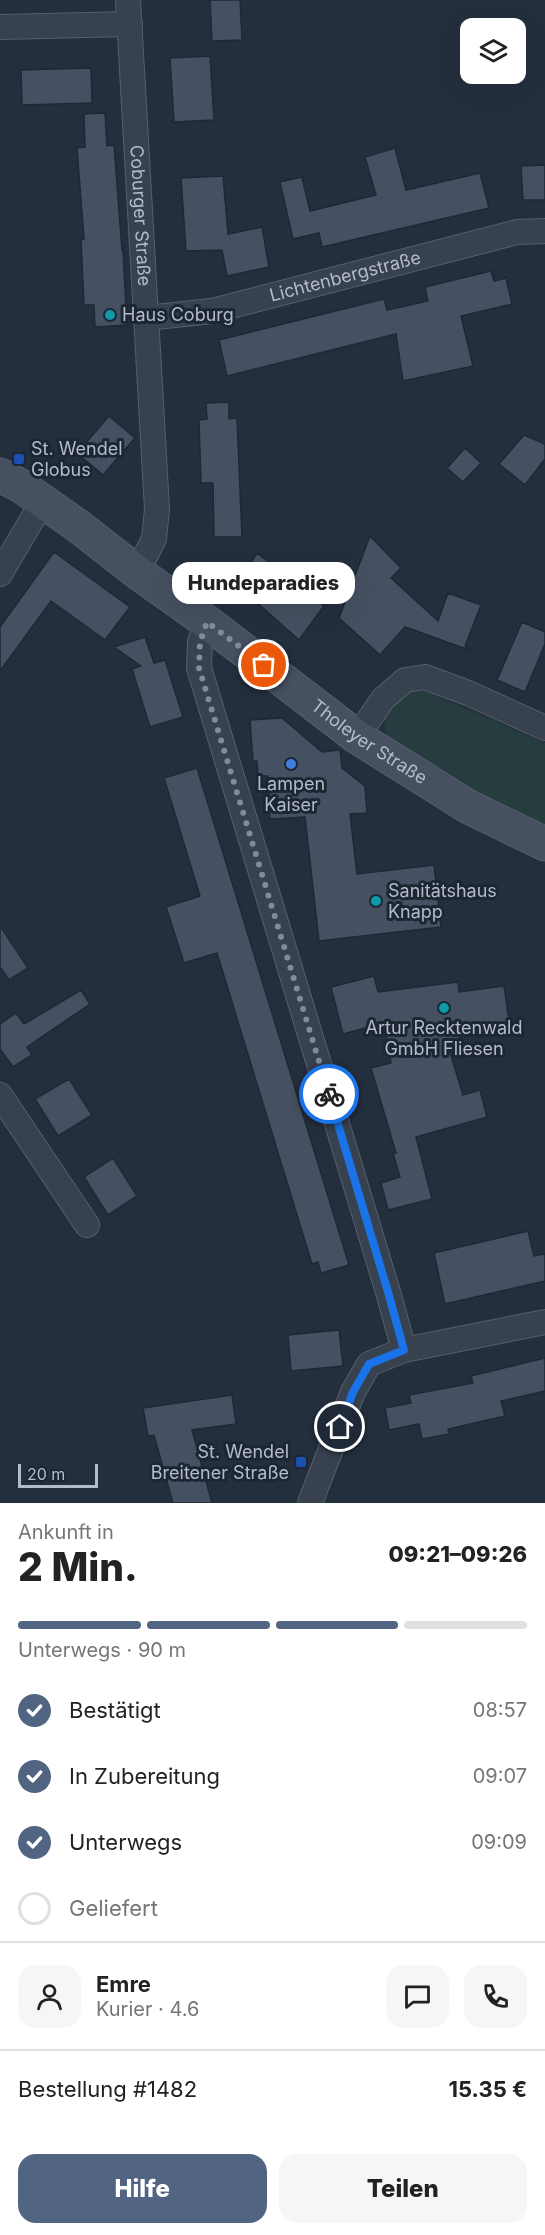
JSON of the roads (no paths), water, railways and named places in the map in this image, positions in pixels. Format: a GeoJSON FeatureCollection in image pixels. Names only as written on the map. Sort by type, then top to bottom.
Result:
{"type":"FeatureCollection","features":[{"type":"Feature","properties":{"kind":"main road","name":"Tholeyer Straße"},"geometry":{"type":"LineString","coordinates":[[0,475],[43,501],[207,622],[357,737],[467,806],[545,844]]}},
{"type":"Feature","properties":{"kind":"street","name":"Coburger Straße"},"geometry":{"type":"LineString","coordinates":[[128,0],[157,508],[154,539],[137,572]]}},
{"type":"Feature","properties":{"kind":"street"},"geometry":{"type":"LineString","coordinates":[[0,27],[130,24]]}},
{"type":"Feature","properties":{"kind":"street","name":"Lichtenbergstraße"},"geometry":{"type":"LineString","coordinates":[[146,318],[212,310],[517,232],[545,231]]}},
{"type":"Feature","properties":{"kind":"street"},"geometry":{"type":"LineString","coordinates":[[0,574],[43,501]]}},
{"type":"Feature","properties":{"kind":"street"},"geometry":{"type":"LineString","coordinates":[[207,622],[200,642],[199,668],[404,1350]]}},
{"type":"Feature","properties":{"kind":"street"},"geometry":{"type":"LineString","coordinates":[[357,737],[390,692],[405,680],[425,677],[468,693],[545,728]]}},
{"type":"Feature","properties":{"kind":"street"},"geometry":{"type":"LineString","coordinates":[[0,1095],[87,1225]]}},
{"type":"Feature","properties":{"kind":"street"},"geometry":{"type":"LineString","coordinates":[[310,1503],[353,1392],[369,1364],[404,1350],[545,1322]]}},
{"type":"Feature","properties":{"kind":"place","name":"Haus Coburg"},"geometry":{"type":"Point","coordinates":[110,315]}},
{"type":"Feature","properties":{"kind":"place","name":"St. Wendel Globus"},"geometry":{"type":"Point","coordinates":[19,459]}},
{"type":"Feature","properties":{"kind":"place","name":"Hundeparadies"},"geometry":{"type":"Point","coordinates":[264,665]}},
{"type":"Feature","properties":{"kind":"place","name":"Lampen Kaiser"},"geometry":{"type":"Point","coordinates":[291,764]}},
{"type":"Feature","properties":{"kind":"place","name":"Sanitätshaus Knapp"},"geometry":{"type":"Point","coordinates":[376,901]}},
{"type":"Feature","properties":{"kind":"place","name":"Artur Recktenwald GmbH Fliesen"},"geometry":{"type":"Point","coordinates":[444,1008]}},
{"type":"Feature","properties":{"kind":"place","name":"St. Wendel Breitener Straße"},"geometry":{"type":"Point","coordinates":[301,1462]}}]}
